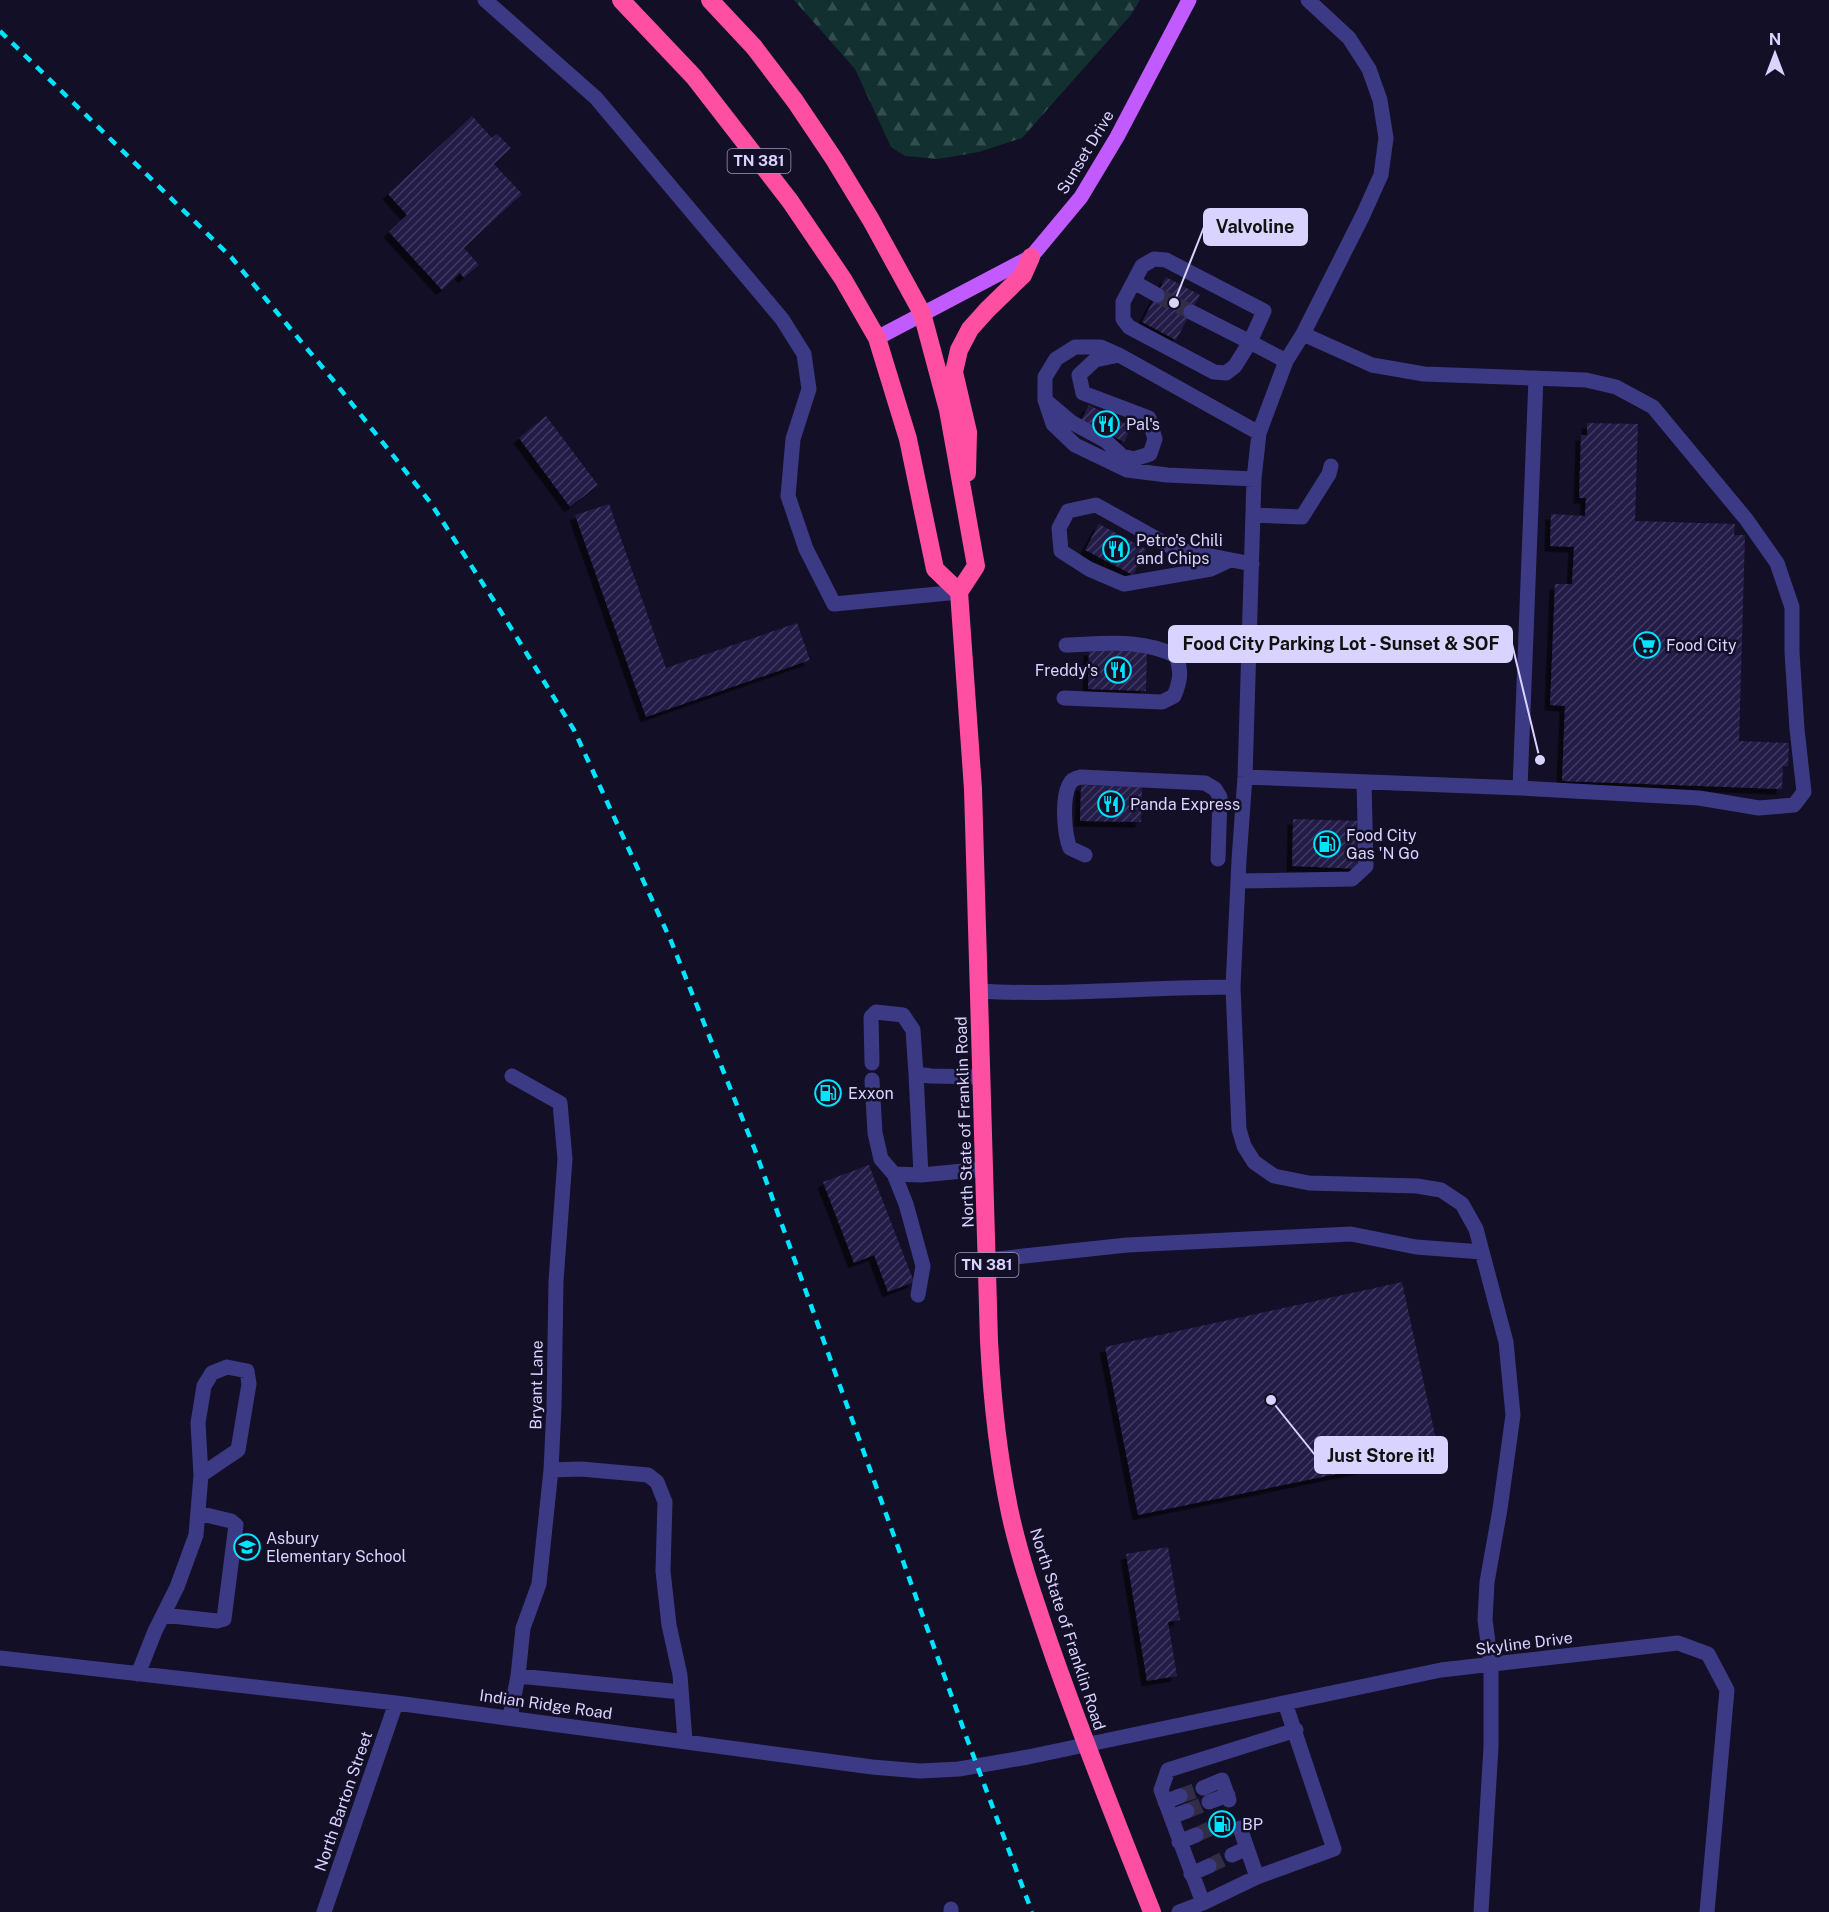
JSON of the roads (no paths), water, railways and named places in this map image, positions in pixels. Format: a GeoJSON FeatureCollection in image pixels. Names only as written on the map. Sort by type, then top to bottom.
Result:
{"type":"FeatureCollection","features":[{"type":"Feature","properties":{"kind":"highway","name":"TN 381"},"geometry":{"type":"LineString","coordinates":[[621,0],[694,77],[790,201],[843,279],[877,338],[908,439],[935,568],[958,592]]}},
{"type":"Feature","properties":{"kind":"highway"},"geometry":{"type":"LineString","coordinates":[[710,0],[754,48],[795,101],[871,220],[922,313],[948,410],[976,566],[958,592]]}},
{"type":"Feature","properties":{"kind":"highway"},"geometry":{"type":"LineString","coordinates":[[966,508],[968,432],[954,372],[958,350],[976,323],[1023,275],[1031,257]]}},
{"type":"Feature","properties":{"kind":"highway","name":"North State of Franklin Road"},"geometry":{"type":"LineString","coordinates":[[958,592],[973,789],[993,1401],[1010,1515],[1031,1591],[1086,1744],[1152,1912]]}},
{"type":"Feature","properties":{"kind":"main road","name":"Sunset Drive"},"geometry":{"type":"LineString","coordinates":[[877,338],[1031,257],[1081,197],[1117,136],[1189,0]]}},
{"type":"Feature","properties":{"kind":"street"},"geometry":{"type":"LineString","coordinates":[[485,0],[596,98],[782,319],[804,354],[809,388],[793,439],[788,496],[806,549],[834,604],[958,592]]}},
{"type":"Feature","properties":{"kind":"street"},"geometry":{"type":"LineString","coordinates":[[1308,0],[1349,38],[1369,69],[1380,100],[1386,138],[1381,175],[1364,215],[1287,362],[1259,433],[1254,480],[1245,777],[1233,987],[1239,1129],[1244,1146],[1254,1162],[1274,1176],[1309,1183],[1417,1186],[1441,1190],[1462,1204],[1476,1229],[1506,1342],[1513,1415],[1487,1582],[1485,1620],[1491,1665],[1491,1748],[1481,1912]]}},
{"type":"Feature","properties":{"kind":"street"},"geometry":{"type":"LineString","coordinates":[[1154,259],[1166,260],[1264,311],[1250,342],[1235,366],[1226,373],[1214,372],[1129,327],[1123,320],[1123,302],[1142,266],[1154,259]]}},
{"type":"Feature","properties":{"kind":"street"},"geometry":{"type":"LineString","coordinates":[[1134,282],[1157,295]]}},
{"type":"Feature","properties":{"kind":"street"},"geometry":{"type":"LineString","coordinates":[[1191,312],[1287,362]]}},
{"type":"Feature","properties":{"kind":"street"},"geometry":{"type":"LineString","coordinates":[[1245,777],[1699,798],[1759,808],[1794,805],[1804,792],[1793,674],[1792,607],[1777,563],[1746,519],[1653,407],[1616,387],[1586,380],[1424,374],[1372,365],[1303,334]]}},
{"type":"Feature","properties":{"kind":"street"},"geometry":{"type":"LineString","coordinates":[[1254,480],[1167,475],[1127,470],[1075,445],[1053,424],[1044,400],[1045,377],[1056,359],[1075,347],[1101,346],[1259,433]]}},
{"type":"Feature","properties":{"kind":"street"},"geometry":{"type":"LineString","coordinates":[[1044,400],[1071,422],[1106,441],[1122,456],[1134,459],[1150,454],[1155,439],[1149,418],[1083,393],[1079,375],[1095,360],[1119,355]]}},
{"type":"Feature","properties":{"kind":"street"},"geometry":{"type":"LineString","coordinates":[[1520,788],[1536,378]]}},
{"type":"Feature","properties":{"kind":"street"},"geometry":{"type":"LineString","coordinates":[[1253,515],[1302,517],[1329,474],[1331,466]]}},
{"type":"Feature","properties":{"kind":"street"},"geometry":{"type":"LineString","coordinates":[[1230,560],[1211,569],[1124,584],[1089,568],[1061,551],[1059,528],[1068,511],[1096,505],[1175,549],[1252,564]]}},
{"type":"Feature","properties":{"kind":"street"},"geometry":{"type":"LineString","coordinates":[[1064,698],[1162,702],[1174,696],[1179,684],[1180,666],[1176,656],[1146,645],[1117,643],[1066,645]]}},
{"type":"Feature","properties":{"kind":"street"},"geometry":{"type":"LineString","coordinates":[[1085,855],[1070,848],[1065,837],[1068,786],[1073,779],[1081,777],[1205,783],[1215,789],[1220,797],[1218,859]]}},
{"type":"Feature","properties":{"kind":"street"},"geometry":{"type":"LineString","coordinates":[[1238,881],[1352,879],[1366,866],[1364,782]]}},
{"type":"Feature","properties":{"kind":"street"},"geometry":{"type":"LineString","coordinates":[[979,991],[1020,993],[1233,987]]}},
{"type":"Feature","properties":{"kind":"street"},"geometry":{"type":"LineString","coordinates":[[872,1063],[871,1017],[876,1012],[903,1016],[913,1030],[921,1175]]}},
{"type":"Feature","properties":{"kind":"street"},"geometry":{"type":"LineString","coordinates":[[916,1074],[982,1077]]}},
{"type":"Feature","properties":{"kind":"street","name":"Bryant Lane"},"geometry":{"type":"LineString","coordinates":[[510,1717],[518,1676],[523,1628],[539,1584],[551,1470],[556,1281],[565,1159],[560,1103],[512,1076]]}},
{"type":"Feature","properties":{"kind":"street"},"geometry":{"type":"LineString","coordinates":[[872,1080],[875,1132],[881,1159],[894,1174],[906,1204],[923,1266],[918,1295]]}},
{"type":"Feature","properties":{"kind":"street"},"geometry":{"type":"LineString","coordinates":[[894,1174],[921,1175],[985,1169]]}},
{"type":"Feature","properties":{"kind":"street"},"geometry":{"type":"LineString","coordinates":[[987,1260],[1127,1245],[1351,1234],[1416,1247],[1482,1252]]}},
{"type":"Feature","properties":{"kind":"street"},"geometry":{"type":"LineString","coordinates":[[138,1674],[177,1587],[196,1535],[201,1475],[198,1423],[204,1386],[212,1373],[227,1367],[247,1371],[249,1384],[238,1450],[201,1475]]}},
{"type":"Feature","properties":{"kind":"street"},"geometry":{"type":"LineString","coordinates":[[551,1470],[581,1469],[648,1475],[657,1482],[665,1502],[663,1570],[669,1625],[680,1675],[685,1741]]}},
{"type":"Feature","properties":{"kind":"street"},"geometry":{"type":"LineString","coordinates":[[163,1615],[217,1621],[224,1619],[236,1525],[231,1521],[198,1513]]}},
{"type":"Feature","properties":{"kind":"street","name":"Skyline Drive"},"geometry":{"type":"LineString","coordinates":[[1086,1744],[1442,1670],[1678,1643],[1708,1654],[1727,1690],[1707,1912]]}},
{"type":"Feature","properties":{"kind":"street","name":"Indian Ridge Road"},"geometry":{"type":"LineString","coordinates":[[0,1658],[510,1717],[872,1767],[920,1771],[959,1769],[1086,1744]]}},
{"type":"Feature","properties":{"kind":"street"},"geometry":{"type":"LineString","coordinates":[[518,1676],[681,1692]]}},
{"type":"Feature","properties":{"kind":"street","name":"North Barton Street"},"geometry":{"type":"LineString","coordinates":[[324,1912],[396,1703]]}},
{"type":"Feature","properties":{"kind":"street"},"geometry":{"type":"LineString","coordinates":[[1179,1912],[1257,1877],[1334,1849],[1286,1703]]}},
{"type":"Feature","properties":{"kind":"street"},"geometry":{"type":"LineString","coordinates":[[1203,1903],[1161,1790],[1168,1770],[1296,1730]]}},
{"type":"Feature","properties":{"kind":"street"},"geometry":{"type":"LineString","coordinates":[[1206,1795],[1226,1792],[1212,1755]]}},
{"type":"Feature","properties":{"kind":"street"},"geometry":{"type":"LineString","coordinates":[[1165,1802],[1180,1796]]}},
{"type":"Feature","properties":{"kind":"street"},"geometry":{"type":"LineString","coordinates":[[1171,1817],[1187,1811]]}},
{"type":"Feature","properties":{"kind":"street"},"geometry":{"type":"LineString","coordinates":[[1240,1828],[1257,1877]]}},
{"type":"Feature","properties":{"kind":"street"},"geometry":{"type":"LineString","coordinates":[[1179,1842],[1196,1835]]}},
{"type":"Feature","properties":{"kind":"street"},"geometry":{"type":"LineString","coordinates":[[1232,1855],[1247,1848]]}},
{"type":"Feature","properties":{"kind":"street"},"geometry":{"type":"LineString","coordinates":[[1191,1874],[1209,1866]]}},
{"type":"Feature","properties":{"kind":"tunnel"},"geometry":{"type":"LineString","coordinates":[[1157,295],[1191,312]]}},
{"type":"Feature","properties":{"kind":"tunnel"},"geometry":{"type":"LineString","coordinates":[[1180,1796],[1203,1788]]}},
{"type":"Feature","properties":{"kind":"tunnel"},"geometry":{"type":"LineString","coordinates":[[1187,1811],[1209,1802]]}},
{"type":"Feature","properties":{"kind":"tunnel"},"geometry":{"type":"LineString","coordinates":[[1196,1835],[1236,1817]]}},
{"type":"Feature","properties":{"kind":"tunnel"},"geometry":{"type":"LineString","coordinates":[[1209,1866],[1232,1855]]}},
{"type":"Feature","properties":{"kind":"railway"},"geometry":{"type":"LineString","coordinates":[[0,31],[231,257],[333,380],[430,502],[574,730],[671,941],[755,1150],[966,1736],[1032,1912]]}},
{"type":"Feature","properties":{"kind":"place","name":"Valvoline"},"geometry":{"type":"Point","coordinates":[1174,303]}},
{"type":"Feature","properties":{"kind":"place","name":"Pal's"},"geometry":{"type":"Point","coordinates":[1106,424]}},
{"type":"Feature","properties":{"kind":"place","name":"Petro's Chili and Chips"},"geometry":{"type":"Point","coordinates":[1116,549]}},
{"type":"Feature","properties":{"kind":"place","name":"Food City"},"geometry":{"type":"Point","coordinates":[1647,645]}},
{"type":"Feature","properties":{"kind":"place","name":"Freddy's"},"geometry":{"type":"Point","coordinates":[1118,670]}},
{"type":"Feature","properties":{"kind":"place","name":"Food City Parking Lot - Sunset & SOF"},"geometry":{"type":"Point","coordinates":[1540,760]}},
{"type":"Feature","properties":{"kind":"place","name":"Panda Express"},"geometry":{"type":"Point","coordinates":[1111,804]}},
{"type":"Feature","properties":{"kind":"place","name":"Food City Gas 'N Go"},"geometry":{"type":"Point","coordinates":[1327,844]}},
{"type":"Feature","properties":{"kind":"place","name":"Exxon"},"geometry":{"type":"Point","coordinates":[828,1093]}},
{"type":"Feature","properties":{"kind":"place","name":"Just Store it!"},"geometry":{"type":"Point","coordinates":[1271,1400]}},
{"type":"Feature","properties":{"kind":"place","name":"Asbury Elementary School"},"geometry":{"type":"Point","coordinates":[247,1547]}},
{"type":"Feature","properties":{"kind":"place","name":"BP"},"geometry":{"type":"Point","coordinates":[1222,1824]}}]}
